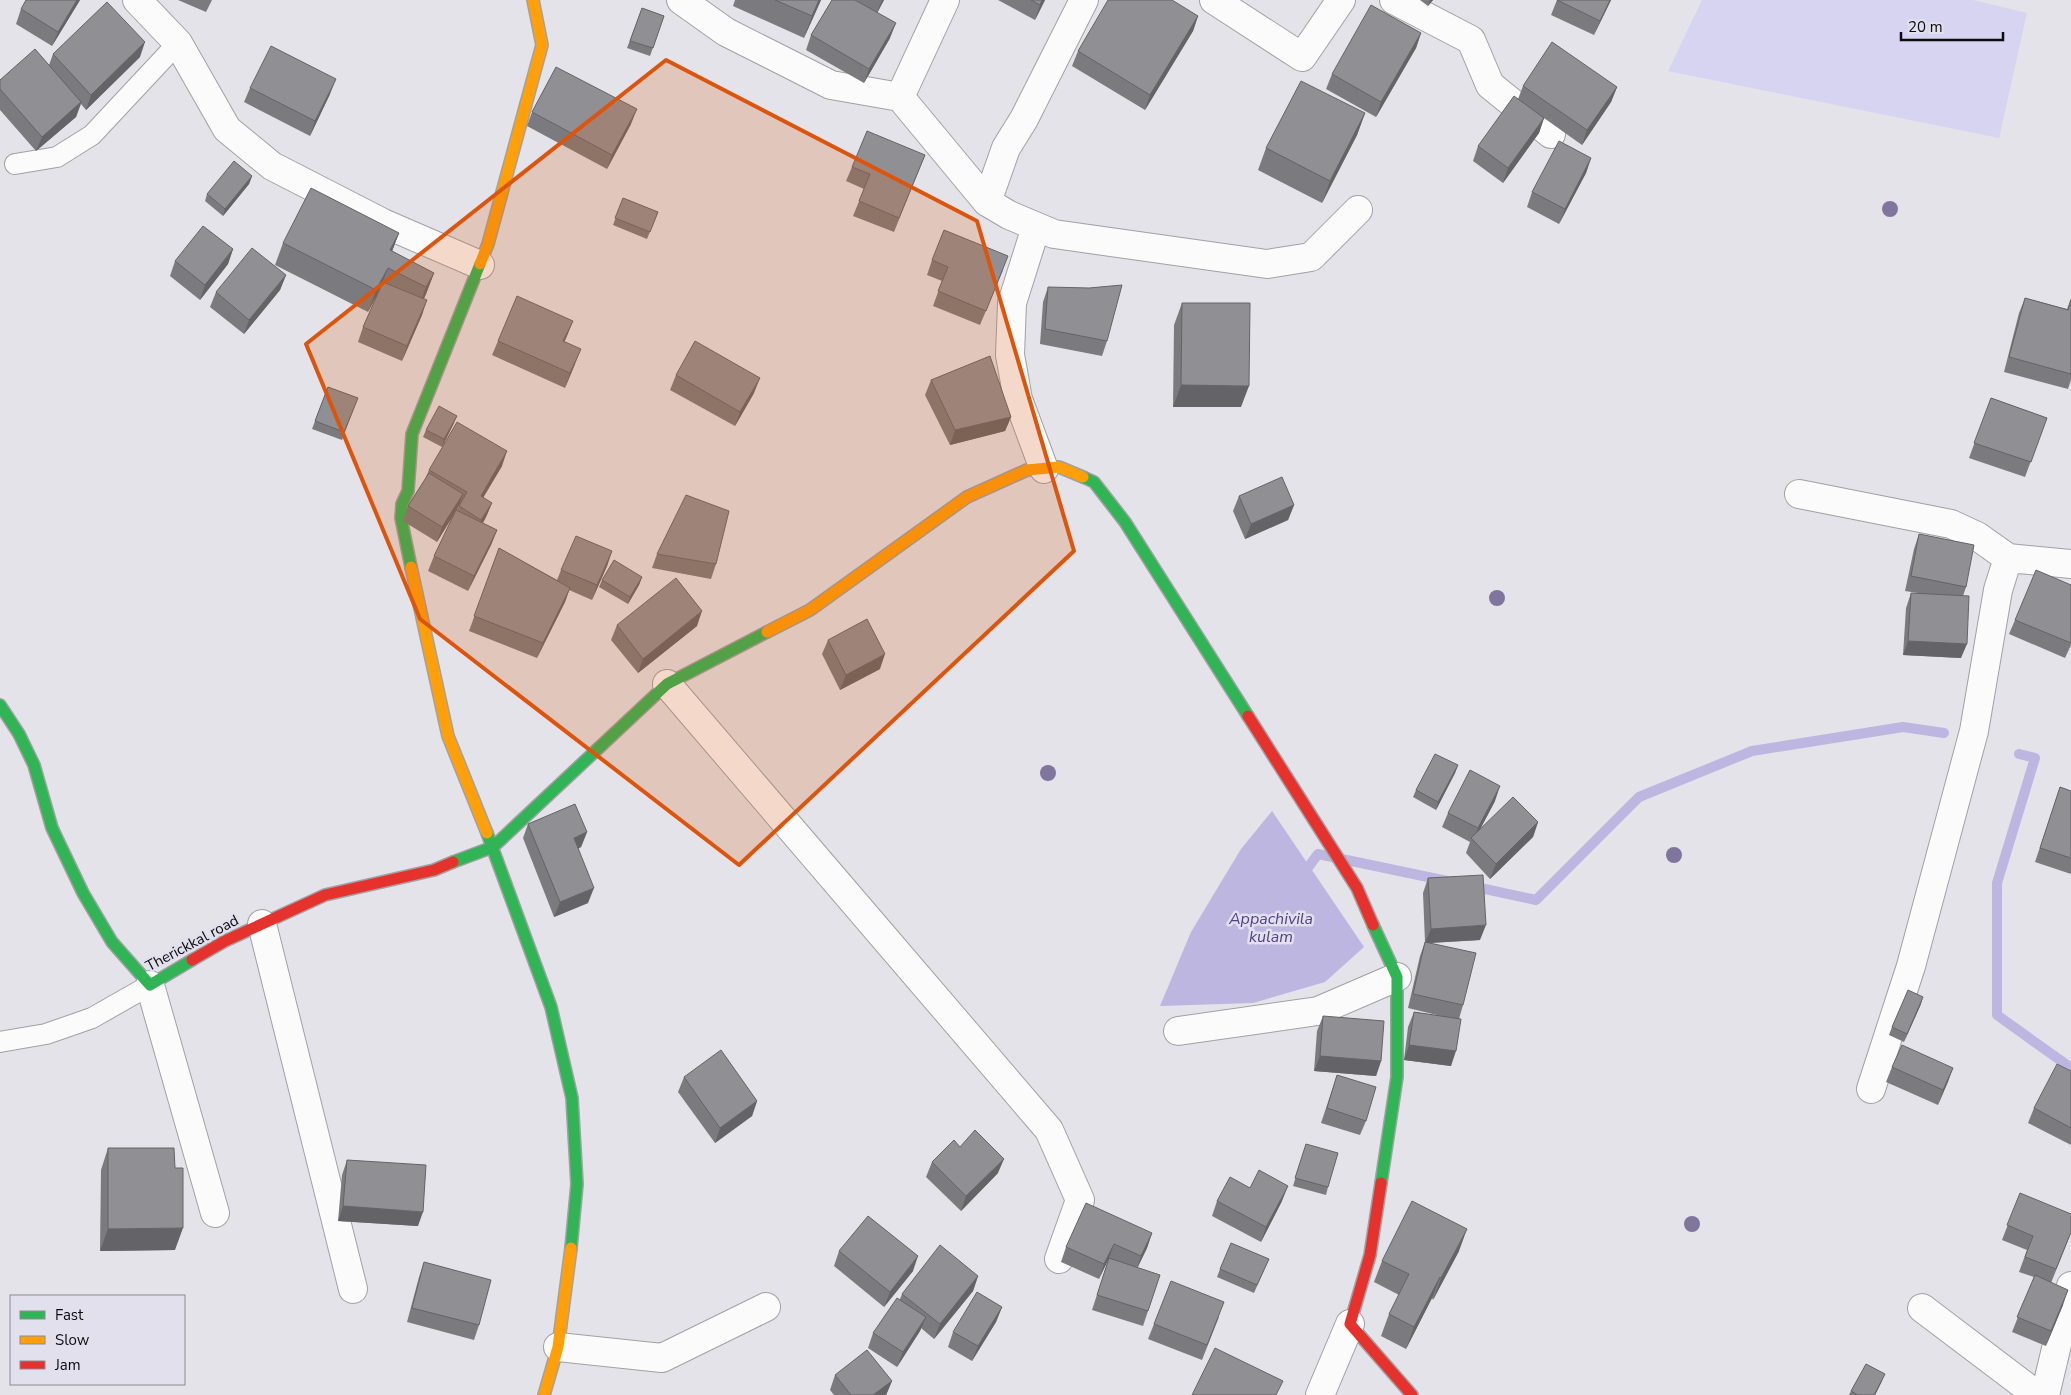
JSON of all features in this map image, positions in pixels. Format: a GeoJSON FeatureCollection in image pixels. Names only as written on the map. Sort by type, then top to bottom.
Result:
{"type":"FeatureCollection","features":[{"type":"Feature","properties":{"kind":"street"},"geometry":{"type":"LineString","coordinates":[[137,0],[178,43],[227,129],[272,166],[382,222],[480,265]]}},
{"type":"Feature","properties":{"kind":"street"},"geometry":{"type":"LineString","coordinates":[[533,0],[542,45],[488,244],[412,434],[408,490],[402,504],[401,518],[448,736],[493,847],[551,1008],[572,1098],[577,1184],[570,1266],[558,1347],[544,1395]]}},
{"type":"Feature","properties":{"kind":"street"},"geometry":{"type":"LineString","coordinates":[[681,0],[726,32],[831,85],[900,97],[988,202],[1010,215],[1054,234],[1267,264],[1311,258],[1358,210]]}},
{"type":"Feature","properties":{"kind":"street"},"geometry":{"type":"LineString","coordinates":[[900,97],[945,0]]}},
{"type":"Feature","properties":{"kind":"street"},"geometry":{"type":"LineString","coordinates":[[988,202],[1006,148],[1024,118],[1084,0]]}},
{"type":"Feature","properties":{"kind":"street"},"geometry":{"type":"LineString","coordinates":[[1214,0],[1302,57],[1341,0]]}},
{"type":"Feature","properties":{"kind":"street"},"geometry":{"type":"LineString","coordinates":[[1394,0],[1471,40],[1490,85],[1551,134]]}},
{"type":"Feature","properties":{"kind":"street"},"geometry":{"type":"LineString","coordinates":[[1036,226],[1012,302],[1010,355],[1018,399],[1044,468]]}},
{"type":"Feature","properties":{"kind":"street"},"geometry":{"type":"LineString","coordinates":[[493,847],[667,684],[810,610],[967,497],[1027,470],[1059,467],[1094,482],[1125,522],[1357,888],[1397,977],[1397,1077],[1370,1255],[1350,1324],[1320,1395]]}},
{"type":"Feature","properties":{"kind":"street"},"geometry":{"type":"LineString","coordinates":[[1798,494],[1951,524],[1977,536],[2008,558],[2071,564]]}},
{"type":"Feature","properties":{"kind":"street"},"geometry":{"type":"LineString","coordinates":[[1871,1089],[1911,966],[1974,731],[1998,590],[2008,558]]}},
{"type":"Feature","properties":{"kind":"street"},"geometry":{"type":"LineString","coordinates":[[667,684],[1048,1130],[1080,1200],[1059,1259]]}},
{"type":"Feature","properties":{"kind":"street","name":"Therickkal road"},"geometry":{"type":"LineString","coordinates":[[0,705],[12,721],[34,766],[50,826],[92,910],[132,970],[150,985],[225,941],[325,895],[434,870],[493,847]]}},
{"type":"Feature","properties":{"kind":"street"},"geometry":{"type":"LineString","coordinates":[[262,924],[353,1289]]}},
{"type":"Feature","properties":{"kind":"street"},"geometry":{"type":"LineString","coordinates":[[1178,1031],[1318,1011],[1397,977]]}},
{"type":"Feature","properties":{"kind":"street"},"geometry":{"type":"LineString","coordinates":[[150,985],[215,1213]]}},
{"type":"Feature","properties":{"kind":"street"},"geometry":{"type":"LineString","coordinates":[[2045,1395],[2071,1286]]}},
{"type":"Feature","properties":{"kind":"street"},"geometry":{"type":"LineString","coordinates":[[558,1347],[662,1358],[766,1307]]}},
{"type":"Feature","properties":{"kind":"street"},"geometry":{"type":"LineString","coordinates":[[1922,1308],[2037,1395]]}},
{"type":"Feature","properties":{"kind":"street"},"geometry":{"type":"LineString","coordinates":[[1350,1324],[1412,1395]]}},
{"type":"Feature","properties":{"kind":"lane"},"geometry":{"type":"LineString","coordinates":[[15,164],[57,157],[92,136],[178,43]]}},
{"type":"Feature","properties":{"kind":"lane"},"geometry":{"type":"LineString","coordinates":[[0,1042],[46,1034],[92,1018],[150,985]]}},
{"type":"Feature","properties":{"kind":"highlighted area"},"geometry":{"type":"Polygon","coordinates":[[[666,60],[977,221],[1074,551],[739,865],[420,619],[306,344],[666,60]]]}},
{"type":"Feature","properties":{"kind":"shaded area"},"geometry":{"type":"Polygon","coordinates":[[[1702,0],[1973,0],[2027,13],[1999,138],[1668,71],[1702,0]]]}},
{"type":"Feature","properties":{"kind":"water","name":"Appachivila kulam"},"geometry":{"type":"Polygon","coordinates":[[[1272,811],[1364,947],[1325,982],[1253,1003],[1160,1006],[1191,932],[1241,849],[1272,811]]]}},
{"type":"Feature","properties":{"kind":"building"},"geometry":{"type":"Polygon","coordinates":[[[26,0],[77,0],[58,32],[21,9],[26,0]]]}},
{"type":"Feature","properties":{"kind":"building"},"geometry":{"type":"Polygon","coordinates":[[[775,0],[819,0],[812,16],[775,0]]]}},
{"type":"Feature","properties":{"kind":"building"},"geometry":{"type":"Polygon","coordinates":[[[832,0],[855,0],[896,23],[869,69],[811,35],[832,0]]]}},
{"type":"Feature","properties":{"kind":"building"},"geometry":{"type":"Polygon","coordinates":[[[1031,0],[1042,0],[1040,5],[1031,0]]]}},
{"type":"Feature","properties":{"kind":"building"},"geometry":{"type":"Polygon","coordinates":[[[1108,0],[1172,0],[1198,16],[1150,95],[1078,51],[1108,0]]]}},
{"type":"Feature","properties":{"kind":"building"},"geometry":{"type":"Polygon","coordinates":[[[1557,0],[1610,0],[1600,21],[1557,0]]]}},
{"type":"Feature","properties":{"kind":"building"},"geometry":{"type":"Polygon","coordinates":[[[107,2],[145,42],[91,95],[53,54],[107,2]]]}},
{"type":"Feature","properties":{"kind":"building"},"geometry":{"type":"Polygon","coordinates":[[[1371,5],[1421,33],[1381,102],[1332,74],[1371,5]]]}},
{"type":"Feature","properties":{"kind":"building"},"geometry":{"type":"Polygon","coordinates":[[[642,8],[664,16],[653,48],[630,41],[642,8]]]}},
{"type":"Feature","properties":{"kind":"building"},"geometry":{"type":"Polygon","coordinates":[[[1552,42],[1617,87],[1587,130],[1523,86],[1552,42]]]}},
{"type":"Feature","properties":{"kind":"building"},"geometry":{"type":"Polygon","coordinates":[[[271,46],[336,79],[315,121],[250,88],[271,46]]]}},
{"type":"Feature","properties":{"kind":"building"},"geometry":{"type":"Polygon","coordinates":[[[35,49],[81,102],[42,137],[0,89],[0,80],[35,49]]]}},
{"type":"Feature","properties":{"kind":"building"},"geometry":{"type":"Polygon","coordinates":[[[556,67],[637,109],[612,155],[532,112],[556,67]]]}},
{"type":"Feature","properties":{"kind":"building"},"geometry":{"type":"Polygon","coordinates":[[[1301,81],[1365,113],[1330,181],[1266,148],[1301,81]]]}},
{"type":"Feature","properties":{"kind":"building"},"geometry":{"type":"Polygon","coordinates":[[[1514,96],[1544,118],[1508,168],[1478,146],[1514,96]]]}},
{"type":"Feature","properties":{"kind":"building"},"geometry":{"type":"Polygon","coordinates":[[[867,131],[925,155],[899,218],[859,201],[870,174],[852,167],[867,131]]]}},
{"type":"Feature","properties":{"kind":"building"},"geometry":{"type":"Polygon","coordinates":[[[1559,141],[1591,158],[1565,209],[1532,192],[1559,141]]]}},
{"type":"Feature","properties":{"kind":"building"},"geometry":{"type":"Polygon","coordinates":[[[234,161],[252,176],[225,209],[207,194],[234,161]]]}},
{"type":"Feature","properties":{"kind":"building"},"geometry":{"type":"Polygon","coordinates":[[[311,188],[399,233],[390,250],[434,273],[426,287],[388,268],[376,290],[283,243],[311,188]]]}},
{"type":"Feature","properties":{"kind":"building"},"geometry":{"type":"Polygon","coordinates":[[[623,198],[658,212],[650,232],[615,218],[623,198]]]}},
{"type":"Feature","properties":{"kind":"building"},"geometry":{"type":"Polygon","coordinates":[[[203,226],[233,249],[205,285],[175,261],[203,226]]]}},
{"type":"Feature","properties":{"kind":"building"},"geometry":{"type":"Polygon","coordinates":[[[944,230],[1008,256],[986,311],[938,291],[948,267],[932,260],[944,230]]]}},
{"type":"Feature","properties":{"kind":"building"},"geometry":{"type":"Polygon","coordinates":[[[252,248],[286,275],[249,320],[216,292],[252,248]]]}},
{"type":"Feature","properties":{"kind":"building"},"geometry":{"type":"Polygon","coordinates":[[[383,282],[427,300],[407,346],[363,327],[383,282]]]}},
{"type":"Feature","properties":{"kind":"building"},"geometry":{"type":"Polygon","coordinates":[[[1122,285],[1107,341],[1045,329],[1048,287],[1089,288],[1122,285]]]}},
{"type":"Feature","properties":{"kind":"building"},"geometry":{"type":"Polygon","coordinates":[[[517,296],[573,321],[563,341],[581,349],[570,373],[498,341],[517,296]]]}},
{"type":"Feature","properties":{"kind":"building"},"geometry":{"type":"Polygon","coordinates":[[[2025,298],[2068,310],[2071,300],[2071,374],[2009,357],[2025,298]]]}},
{"type":"Feature","properties":{"kind":"building"},"geometry":{"type":"Polygon","coordinates":[[[1182,303],[1250,303],[1249,386],[1181,385],[1182,303]]]}},
{"type":"Feature","properties":{"kind":"building"},"geometry":{"type":"Polygon","coordinates":[[[695,341],[760,378],[740,412],[676,375],[695,341]]]}},
{"type":"Feature","properties":{"kind":"building"},"geometry":{"type":"Polygon","coordinates":[[[990,356],[1011,417],[955,430],[931,380],[990,356]]]}},
{"type":"Feature","properties":{"kind":"building"},"geometry":{"type":"Polygon","coordinates":[[[328,387],[358,398],[344,432],[315,421],[328,387]]]}},
{"type":"Feature","properties":{"kind":"building"},"geometry":{"type":"Polygon","coordinates":[[[1991,398],[2047,418],[2031,462],[1974,443],[1991,398]]]}},
{"type":"Feature","properties":{"kind":"building"},"geometry":{"type":"Polygon","coordinates":[[[439,406],[457,416],[444,439],[426,430],[439,406]]]}},
{"type":"Feature","properties":{"kind":"building"},"geometry":{"type":"Polygon","coordinates":[[[457,422],[507,451],[481,496],[492,503],[481,520],[459,506],[467,492],[429,470],[457,422]]]}},
{"type":"Feature","properties":{"kind":"building"},"geometry":{"type":"Polygon","coordinates":[[[429,473],[463,494],[442,527],[408,506],[429,473]]]}},
{"type":"Feature","properties":{"kind":"building"},"geometry":{"type":"Polygon","coordinates":[[[1282,477],[1294,505],[1251,524],[1239,496],[1282,477]]]}},
{"type":"Feature","properties":{"kind":"building"},"geometry":{"type":"Polygon","coordinates":[[[686,495],[729,511],[716,564],[657,554],[686,495]]]}},
{"type":"Feature","properties":{"kind":"building"},"geometry":{"type":"Polygon","coordinates":[[[456,510],[497,530],[474,576],[434,556],[456,510]]]}},
{"type":"Feature","properties":{"kind":"building"},"geometry":{"type":"Polygon","coordinates":[[[1919,534],[1974,545],[1966,587],[1911,576],[1919,534]]]}},
{"type":"Feature","properties":{"kind":"building"},"geometry":{"type":"Polygon","coordinates":[[[576,536],[612,551],[597,585],[561,570],[576,536]]]}},
{"type":"Feature","properties":{"kind":"building"},"geometry":{"type":"Polygon","coordinates":[[[499,548],[570,588],[543,643],[474,616],[499,548]]]}},
{"type":"Feature","properties":{"kind":"building"},"geometry":{"type":"Polygon","coordinates":[[[614,560],[642,577],[630,597],[602,580],[614,560]]]}},
{"type":"Feature","properties":{"kind":"building"},"geometry":{"type":"Polygon","coordinates":[[[2036,570],[2071,585],[2071,643],[2015,620],[2036,570]]]}},
{"type":"Feature","properties":{"kind":"building"},"geometry":{"type":"Polygon","coordinates":[[[676,578],[702,611],[643,659],[617,625],[676,578]]]}},
{"type":"Feature","properties":{"kind":"building"},"geometry":{"type":"Polygon","coordinates":[[[1911,593],[1969,596],[1967,644],[1908,641],[1911,593]]]}},
{"type":"Feature","properties":{"kind":"building"},"geometry":{"type":"Polygon","coordinates":[[[867,619],[885,654],[846,675],[828,640],[867,619]]]}},
{"type":"Feature","properties":{"kind":"building"},"geometry":{"type":"Polygon","coordinates":[[[1435,754],[1458,765],[1438,802],[1416,790],[1435,754]]]}},
{"type":"Feature","properties":{"kind":"building"},"geometry":{"type":"Polygon","coordinates":[[[1470,770],[1500,786],[1478,828],[1448,813],[1470,770]]]}},
{"type":"Feature","properties":{"kind":"building"},"geometry":{"type":"Polygon","coordinates":[[[2060,787],[2071,791],[2071,858],[2040,848],[2060,787]]]}},
{"type":"Feature","properties":{"kind":"building"},"geometry":{"type":"Polygon","coordinates":[[[1513,797],[1538,822],[1496,864],[1471,838],[1513,797]]]}},
{"type":"Feature","properties":{"kind":"building"},"geometry":{"type":"Polygon","coordinates":[[[575,804],[587,832],[574,838],[594,888],[560,902],[528,824],[575,804]]]}},
{"type":"Feature","properties":{"kind":"building"},"geometry":{"type":"Polygon","coordinates":[[[1483,875],[1486,925],[1431,929],[1428,878],[1483,875]]]}},
{"type":"Feature","properties":{"kind":"building"},"geometry":{"type":"Polygon","coordinates":[[[1425,942],[1476,953],[1463,1005],[1413,994],[1425,942]]]}},
{"type":"Feature","properties":{"kind":"building"},"geometry":{"type":"Polygon","coordinates":[[[1908,990],[1923,997],[1907,1034],[1892,1027],[1908,990]]]}},
{"type":"Feature","properties":{"kind":"building"},"geometry":{"type":"Polygon","coordinates":[[[1414,1012],[1461,1019],[1456,1051],[1409,1045],[1414,1012]]]}},
{"type":"Feature","properties":{"kind":"building"},"geometry":{"type":"Polygon","coordinates":[[[1323,1016],[1384,1021],[1381,1061],[1320,1056],[1323,1016]]]}},
{"type":"Feature","properties":{"kind":"building"},"geometry":{"type":"Polygon","coordinates":[[[1902,1045],[1953,1068],[1943,1090],[1892,1067],[1902,1045]]]}},
{"type":"Feature","properties":{"kind":"building"},"geometry":{"type":"Polygon","coordinates":[[[721,1050],[757,1101],[720,1128],[684,1077],[721,1050]]]}},
{"type":"Feature","properties":{"kind":"building"},"geometry":{"type":"Polygon","coordinates":[[[2057,1064],[2071,1071],[2071,1128],[2034,1108],[2057,1064]]]}},
{"type":"Feature","properties":{"kind":"building"},"geometry":{"type":"Polygon","coordinates":[[[1337,1075],[1376,1087],[1366,1121],[1327,1108],[1337,1075]]]}},
{"type":"Feature","properties":{"kind":"building"},"geometry":{"type":"Polygon","coordinates":[[[975,1130],[1004,1159],[966,1196],[932,1162],[954,1140],[960,1147],[975,1130]]]}},
{"type":"Feature","properties":{"kind":"building"},"geometry":{"type":"Polygon","coordinates":[[[1306,1144],[1338,1153],[1328,1187],[1295,1178],[1306,1144]]]}},
{"type":"Feature","properties":{"kind":"building"},"geometry":{"type":"Polygon","coordinates":[[[108,1148],[174,1148],[175,1168],[183,1168],[183,1228],[108,1229],[108,1148]]]}},
{"type":"Feature","properties":{"kind":"building"},"geometry":{"type":"Polygon","coordinates":[[[347,1160],[426,1165],[423,1212],[343,1206],[347,1160]]]}},
{"type":"Feature","properties":{"kind":"building"},"geometry":{"type":"Polygon","coordinates":[[[1259,1170],[1288,1186],[1266,1227],[1217,1201],[1230,1177],[1250,1188],[1259,1170]]]}},
{"type":"Feature","properties":{"kind":"building"},"geometry":{"type":"Polygon","coordinates":[[[2020,1193],[2071,1214],[2071,1232],[2056,1269],[2025,1257],[2033,1236],[2007,1225],[2020,1193]]]}},
{"type":"Feature","properties":{"kind":"building"},"geometry":{"type":"Polygon","coordinates":[[[1412,1201],[1467,1229],[1414,1327],[1389,1314],[1409,1274],[1382,1261],[1412,1201]]]}},
{"type":"Feature","properties":{"kind":"building"},"geometry":{"type":"Polygon","coordinates":[[[1086,1203],[1152,1233],[1141,1256],[1114,1244],[1104,1264],[1066,1247],[1086,1203]]]}},
{"type":"Feature","properties":{"kind":"building"},"geometry":{"type":"Polygon","coordinates":[[[868,1216],[918,1256],[890,1292],[839,1251],[868,1216]]]}},
{"type":"Feature","properties":{"kind":"building"},"geometry":{"type":"Polygon","coordinates":[[[1231,1243],[1269,1259],[1257,1285],[1220,1269],[1231,1243]]]}},
{"type":"Feature","properties":{"kind":"building"},"geometry":{"type":"Polygon","coordinates":[[[940,1245],[978,1276],[940,1324],[902,1294],[940,1245]]]}},
{"type":"Feature","properties":{"kind":"building"},"geometry":{"type":"Polygon","coordinates":[[[1109,1258],[1160,1275],[1148,1311],[1097,1295],[1109,1258]]]}},
{"type":"Feature","properties":{"kind":"building"},"geometry":{"type":"Polygon","coordinates":[[[424,1262],[491,1280],[479,1325],[412,1308],[424,1262]]]}},
{"type":"Feature","properties":{"kind":"building"},"geometry":{"type":"Polygon","coordinates":[[[2035,1275],[2068,1290],[2051,1331],[2017,1317],[2035,1275]]]}},
{"type":"Feature","properties":{"kind":"building"},"geometry":{"type":"Polygon","coordinates":[[[1171,1281],[1224,1302],[1207,1345],[1154,1324],[1171,1281]]]}},
{"type":"Feature","properties":{"kind":"building"},"geometry":{"type":"Polygon","coordinates":[[[977,1292],[1002,1307],[978,1346],[953,1332],[977,1292]]]}},
{"type":"Feature","properties":{"kind":"building"},"geometry":{"type":"Polygon","coordinates":[[[897,1298],[926,1317],[903,1352],[873,1333],[897,1298]]]}},
{"type":"Feature","properties":{"kind":"building"},"geometry":{"type":"Polygon","coordinates":[[[1215,1348],[1283,1381],[1276,1395],[1192,1395],[1215,1348]]]}},
{"type":"Feature","properties":{"kind":"building"},"geometry":{"type":"Polygon","coordinates":[[[867,1350],[892,1381],[873,1395],[851,1395],[835,1375],[867,1350]]]}},
{"type":"Feature","properties":{"kind":"building"},"geometry":{"type":"Polygon","coordinates":[[[1866,1364],[1885,1374],[1874,1395],[1858,1395],[1851,1391],[1866,1364]]]}},
{"type":"Feature","properties":{"kind":"waterway"},"geometry":{"type":"LineString","coordinates":[[1471,886],[1536,900],[1639,797],[1752,751],[1903,727],[1944,733]]}},
{"type":"Feature","properties":{"kind":"waterway"},"geometry":{"type":"LineString","coordinates":[[2019,754],[2035,758],[1997,883],[1997,1015],[2071,1068]]}},
{"type":"Feature","properties":{"kind":"waterway"},"geometry":{"type":"LineString","coordinates":[[1301,877],[1318,854],[1447,881]]}},
{"type":"Feature","properties":{"kind":"traffic: fast"},"geometry":{"type":"LineString","coordinates":[[411,567],[401,518],[402,504],[408,491],[412,434],[480,264]]}},
{"type":"Feature","properties":{"kind":"traffic: fast"},"geometry":{"type":"LineString","coordinates":[[1083,477],[1094,482],[1125,522],[1248,716]]}},
{"type":"Feature","properties":{"kind":"traffic: fast"},"geometry":{"type":"LineString","coordinates":[[453,862],[493,847],[667,684],[767,632]]}},
{"type":"Feature","properties":{"kind":"traffic: fast"},"geometry":{"type":"LineString","coordinates":[[0,705],[19,734],[34,765],[52,828],[83,893],[112,942],[150,985],[192,960]]}},
{"type":"Feature","properties":{"kind":"traffic: fast"},"geometry":{"type":"LineString","coordinates":[[487,833],[551,1007],[572,1098],[577,1184],[571,1248]]}},
{"type":"Feature","properties":{"kind":"traffic: fast"},"geometry":{"type":"LineString","coordinates":[[1373,925],[1397,977],[1397,1077],[1381,1183]]}},
{"type":"Feature","properties":{"kind":"traffic: slow"},"geometry":{"type":"LineString","coordinates":[[480,264],[488,244],[542,45],[533,0]]}},
{"type":"Feature","properties":{"kind":"traffic: slow"},"geometry":{"type":"LineString","coordinates":[[767,632],[810,610],[967,497],[1027,470],[1059,467],[1083,477]]}},
{"type":"Feature","properties":{"kind":"traffic: slow"},"geometry":{"type":"LineString","coordinates":[[411,567],[448,736],[487,833]]}},
{"type":"Feature","properties":{"kind":"traffic: slow"},"geometry":{"type":"LineString","coordinates":[[544,1395],[558,1347],[571,1248]]}},
{"type":"Feature","properties":{"kind":"traffic: jam"},"geometry":{"type":"LineString","coordinates":[[1248,716],[1357,888],[1373,925]]}},
{"type":"Feature","properties":{"kind":"traffic: jam"},"geometry":{"type":"LineString","coordinates":[[192,960],[225,941],[325,895],[434,870],[453,862]]}},
{"type":"Feature","properties":{"kind":"traffic: jam"},"geometry":{"type":"LineString","coordinates":[[1381,1183],[1370,1255],[1350,1324],[1412,1395]]}}]}
